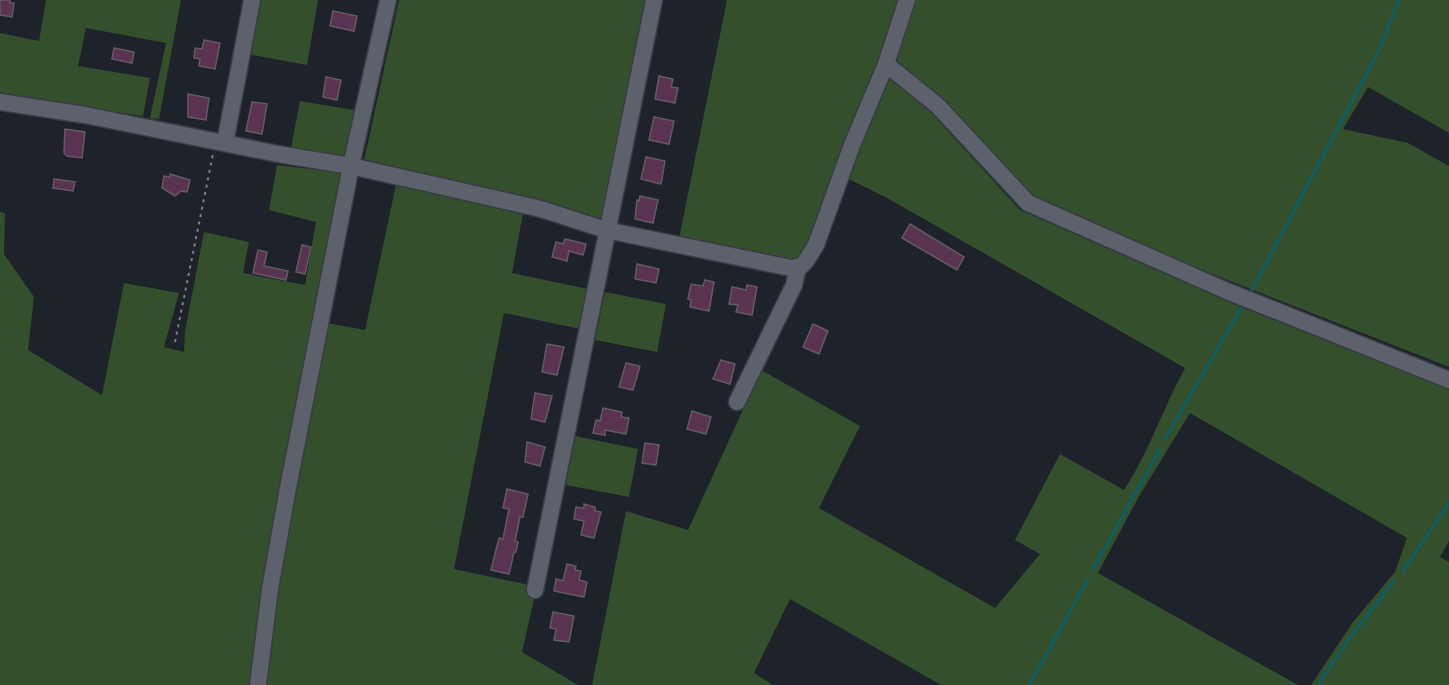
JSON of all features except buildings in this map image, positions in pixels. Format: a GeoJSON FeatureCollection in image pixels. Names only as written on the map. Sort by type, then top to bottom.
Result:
{"type":"FeatureCollection","features":[{"type":"Feature","properties":{"kind":"street"},"geometry":{"type":"LineString","coordinates":[[220,142],[252,0]]}},
{"type":"Feature","properties":{"kind":"street"},"geometry":{"type":"LineString","coordinates":[[258,685],[270,589],[351,166],[388,0]]}},
{"type":"Feature","properties":{"kind":"street"},"geometry":{"type":"LineString","coordinates":[[536,590],[606,230],[654,0]]}},
{"type":"Feature","properties":{"kind":"street"},"geometry":{"type":"LineString","coordinates":[[0,102],[85,115],[351,166],[541,209],[606,230],[762,263],[798,267],[806,261],[816,245],[852,145],[886,64],[908,0]]}},
{"type":"Feature","properties":{"kind":"street"},"geometry":{"type":"LineString","coordinates":[[886,64],[938,106],[1028,203],[1227,291],[1449,380]]}},
{"type":"Feature","properties":{"kind":"street"},"geometry":{"type":"LineString","coordinates":[[737,402],[795,285],[798,267]]}},
{"type":"Feature","properties":{"kind":"path"},"geometry":{"type":"LineString","coordinates":[[175,342],[220,142]]}},
{"type":"Feature","properties":{"kind":"green space"},"geometry":{"type":"Polygon","coordinates":[[[46,0],[181,0],[159,119],[150,118],[166,43],[86,28],[78,66],[150,78],[143,116],[0,95],[0,33],[39,41],[46,0]]]}},
{"type":"Feature","properties":{"kind":"green space"},"geometry":{"type":"Polygon","coordinates":[[[258,0],[318,0],[307,65],[247,54],[258,0]]]}},
{"type":"Feature","properties":{"kind":"green space"},"geometry":{"type":"Polygon","coordinates":[[[399,0],[647,0],[603,219],[532,201],[363,165],[399,0]]]}},
{"type":"Feature","properties":{"kind":"green space"},"geometry":{"type":"Polygon","coordinates":[[[727,0],[902,0],[810,250],[791,261],[679,239],[727,0]]]}},
{"type":"Feature","properties":{"kind":"green space"},"geometry":{"type":"Polygon","coordinates":[[[912,0],[1449,0],[1449,133],[1368,87],[1343,129],[1408,143],[1449,166],[1449,367],[1174,259],[1030,198],[937,94],[899,67],[896,52],[912,0]]]}},
{"type":"Feature","properties":{"kind":"green space"},"geometry":{"type":"Polygon","coordinates":[[[891,80],[926,107],[1020,210],[1236,305],[1449,389],[1449,541],[1440,557],[1449,562],[1449,685],[1311,685],[1353,622],[1395,572],[1407,538],[1190,413],[1138,498],[1098,573],[1298,685],[941,685],[790,599],[754,673],[773,685],[592,685],[626,511],[688,530],[761,370],[860,426],[819,508],[995,608],[1040,554],[1015,540],[1060,454],[1124,490],[1141,461],[1185,368],[887,198],[843,176],[881,82],[891,80]]]}},
{"type":"Feature","properties":{"kind":"green space"},"geometry":{"type":"Polygon","coordinates":[[[300,101],[355,110],[345,158],[291,148],[300,101]]]}},
{"type":"Feature","properties":{"kind":"green space"},"geometry":{"type":"Polygon","coordinates":[[[277,165],[344,173],[327,323],[365,330],[396,185],[524,208],[512,273],[588,289],[580,329],[504,313],[454,569],[529,585],[535,595],[522,652],[578,685],[0,685],[0,212],[5,213],[4,254],[34,297],[28,350],[102,395],[124,283],[179,293],[164,347],[184,352],[185,331],[204,232],[249,242],[243,273],[305,285],[316,222],[269,210],[277,165]]]}},
{"type":"Feature","properties":{"kind":"green space"},"geometry":{"type":"Polygon","coordinates":[[[605,292],[666,304],[657,352],[595,340],[605,292]]]}},
{"type":"Feature","properties":{"kind":"green space"},"geometry":{"type":"Polygon","coordinates":[[[575,436],[638,449],[629,497],[566,485],[575,436]]]}},
{"type":"Feature","properties":{"kind":"waterway"},"geometry":{"type":"LineString","coordinates":[[1252,290],[1378,52],[1399,0]]}},
{"type":"Feature","properties":{"kind":"waterway"},"geometry":{"type":"LineString","coordinates":[[1166,437],[1242,307]]}},
{"type":"Feature","properties":{"kind":"waterway"},"geometry":{"type":"LineString","coordinates":[[1093,569],[1160,449]]}},
{"type":"Feature","properties":{"kind":"waterway"},"geometry":{"type":"LineString","coordinates":[[1403,571],[1449,503]]}},
{"type":"Feature","properties":{"kind":"waterway"},"geometry":{"type":"LineString","coordinates":[[1029,685],[1088,579]]}},
{"type":"Feature","properties":{"kind":"waterway"},"geometry":{"type":"LineString","coordinates":[[1318,685],[1352,635],[1394,581]]}}]}
